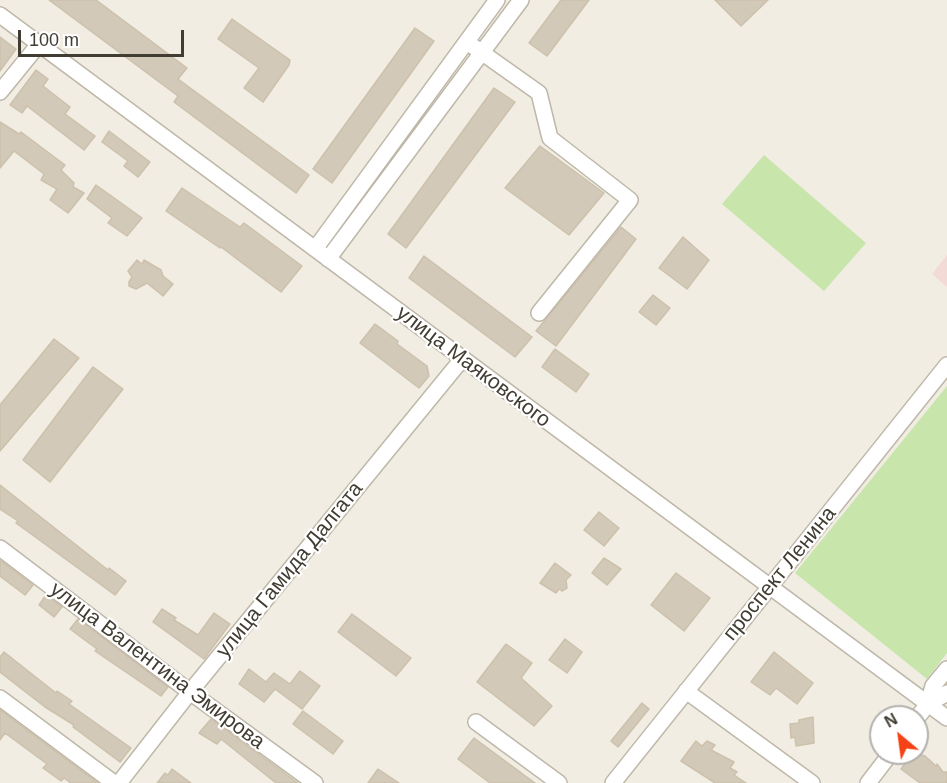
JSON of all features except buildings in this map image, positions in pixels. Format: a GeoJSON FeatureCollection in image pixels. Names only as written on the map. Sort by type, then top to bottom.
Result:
{"type":"FeatureCollection","features":[{"type":"Feature","properties":{"kind":"street"},"geometry":{"type":"LineString","coordinates":[[315,249],[497,0]]}},
{"type":"Feature","properties":{"kind":"street"},"geometry":{"type":"LineString","coordinates":[[328,259],[521,0]]}},
{"type":"Feature","properties":{"kind":"street","name":"улица Маяковского"},"geometry":{"type":"LineString","coordinates":[[0,15],[947,718]]}},
{"type":"Feature","properties":{"kind":"street"},"geometry":{"type":"LineString","coordinates":[[467,42],[539,93],[550,138],[630,200],[539,313]]}},
{"type":"Feature","properties":{"kind":"street"},"geometry":{"type":"LineString","coordinates":[[0,92],[39,44]]}},
{"type":"Feature","properties":{"kind":"street","name":"улица Гамида Далгата"},"geometry":{"type":"LineString","coordinates":[[119,783],[190,692],[463,358]]}},
{"type":"Feature","properties":{"kind":"street","name":"проспект Ленина"},"geometry":{"type":"LineString","coordinates":[[614,783],[947,365]]}},
{"type":"Feature","properties":{"kind":"street","name":"улица Валентина Эмирова"},"geometry":{"type":"LineString","coordinates":[[0,548],[190,692],[315,783]]}},
{"type":"Feature","properties":{"kind":"street"},"geometry":{"type":"LineString","coordinates":[[928,704],[933,686],[947,669]]}},
{"type":"Feature","properties":{"kind":"street"},"geometry":{"type":"LineString","coordinates":[[686,691],[812,783]]}},
{"type":"Feature","properties":{"kind":"street"},"geometry":{"type":"LineString","coordinates":[[928,704],[947,693]]}},
{"type":"Feature","properties":{"kind":"street"},"geometry":{"type":"LineString","coordinates":[[0,698],[114,783]]}},
{"type":"Feature","properties":{"kind":"street"},"geometry":{"type":"LineString","coordinates":[[476,722],[559,783]]}},
{"type":"Feature","properties":{"kind":"street"},"geometry":{"type":"LineString","coordinates":[[868,783],[882,765]]}},
{"type":"Feature","properties":{"kind":"shaded area"},"geometry":{"type":"Polygon","coordinates":[[[947,255],[947,287],[932,274],[947,255]]]}},
{"type":"Feature","properties":{"kind":"green space"},"geometry":{"type":"Polygon","coordinates":[[[764,155],[866,243],[824,291],[722,204],[764,155]]]}},
{"type":"Feature","properties":{"kind":"green space"},"geometry":{"type":"Polygon","coordinates":[[[947,386],[947,653],[927,679],[795,573],[947,386]]]}}]}
